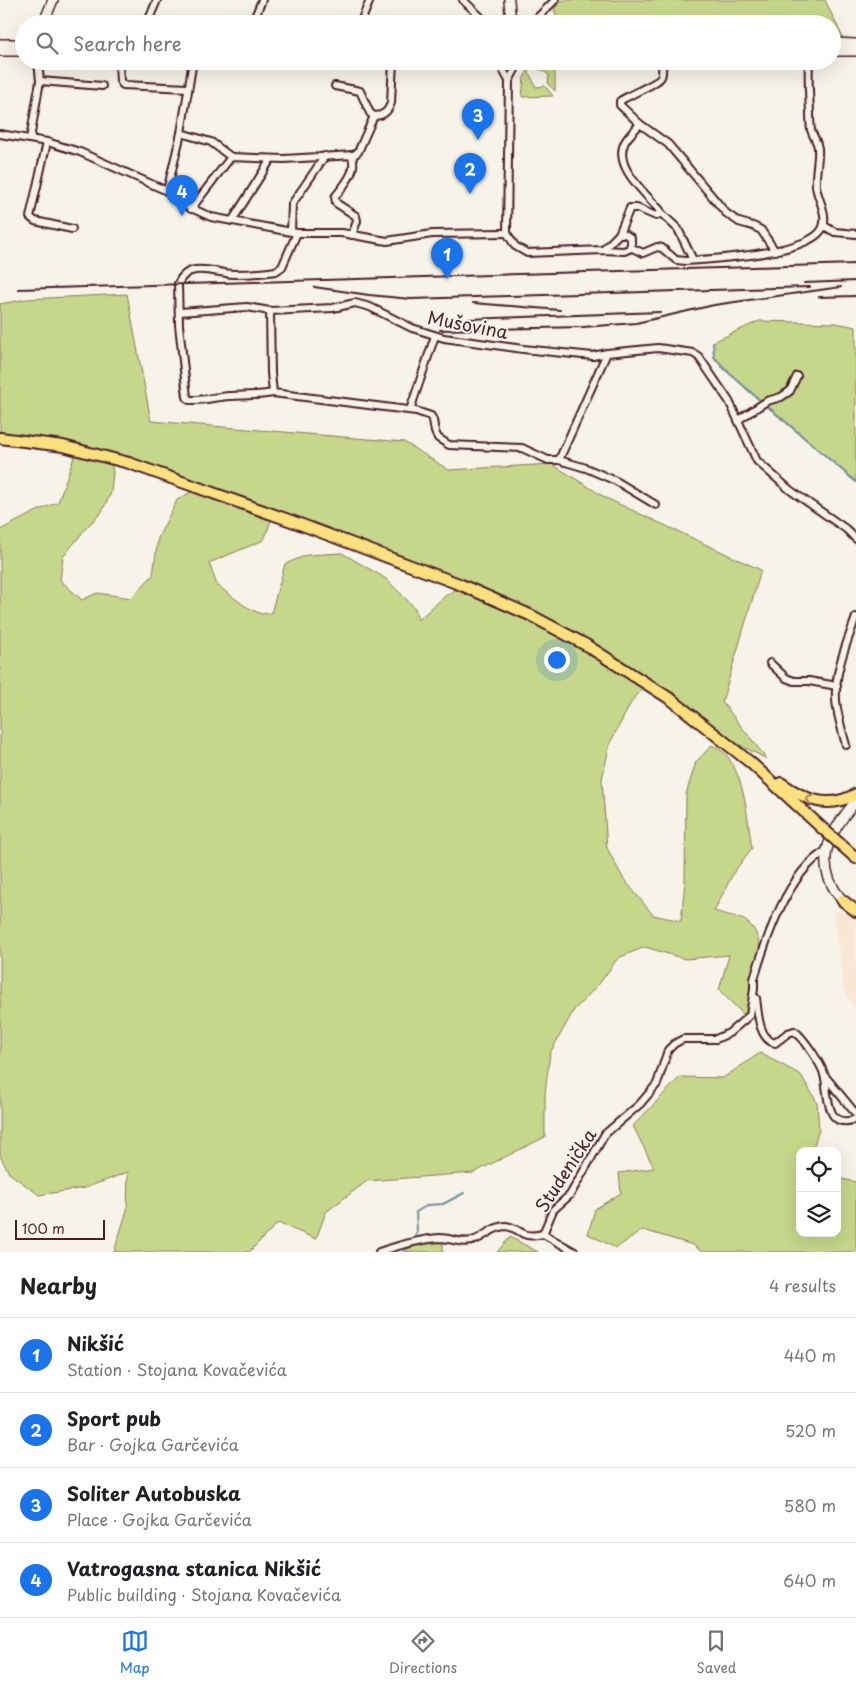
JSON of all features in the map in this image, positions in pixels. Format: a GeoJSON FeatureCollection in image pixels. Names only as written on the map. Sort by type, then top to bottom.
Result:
{"type":"FeatureCollection","features":[{"type":"Feature","properties":{"kind":"main road"},"geometry":{"type":"LineString","coordinates":[[47,15],[53,0]]}},
{"type":"Feature","properties":{"kind":"main road"},"geometry":{"type":"LineString","coordinates":[[509,0],[510,15]]}},
{"type":"Feature","properties":{"kind":"main road"},"geometry":{"type":"LineString","coordinates":[[0,44],[15,44]]}},
{"type":"Feature","properties":{"kind":"main road"},"geometry":{"type":"LineString","coordinates":[[841,44],[856,44]]}},
{"type":"Feature","properties":{"kind":"main road"},"geometry":{"type":"LineString","coordinates":[[0,51],[15,51]]}},
{"type":"Feature","properties":{"kind":"main road"},"geometry":{"type":"LineString","coordinates":[[841,51],[856,51]]}},
{"type":"Feature","properties":{"kind":"main road"},"geometry":{"type":"LineString","coordinates":[[0,438],[61,445],[118,460],[299,524],[477,591],[557,628],[633,674],[686,711],[760,771],[856,858]]}},
{"type":"Feature","properties":{"kind":"main road"},"geometry":{"type":"LineString","coordinates":[[760,771],[776,779],[797,794],[812,800],[833,802],[847,799],[856,794]]}},
{"type":"Feature","properties":{"kind":"main road"},"geometry":{"type":"LineString","coordinates":[[856,801],[834,831],[826,850],[828,878],[842,900],[856,911]]}},
{"type":"Feature","properties":{"kind":"main road"},"geometry":{"type":"LineString","coordinates":[[841,845],[856,862]]}},
{"type":"Feature","properties":{"kind":"main road"},"geometry":{"type":"LineString","coordinates":[[842,900],[856,904]]}},
{"type":"Feature","properties":{"kind":"street"},"geometry":{"type":"LineString","coordinates":[[151,15],[157,0]]}},
{"type":"Feature","properties":{"kind":"street"},"geometry":{"type":"LineString","coordinates":[[256,15],[262,0]]}},
{"type":"Feature","properties":{"kind":"street"},"geometry":{"type":"LineString","coordinates":[[364,15],[370,0]]}},
{"type":"Feature","properties":{"kind":"street"},"geometry":{"type":"LineString","coordinates":[[464,0],[479,15]]}},
{"type":"Feature","properties":{"kind":"street"},"geometry":{"type":"LineString","coordinates":[[540,15],[555,0]]}},
{"type":"Feature","properties":{"kind":"street"},"geometry":{"type":"LineString","coordinates":[[30,140],[40,81],[39,70]]}},
{"type":"Feature","properties":{"kind":"street"},"geometry":{"type":"LineString","coordinates":[[120,70],[120,82],[122,85],[188,88]]}},
{"type":"Feature","properties":{"kind":"street"},"geometry":{"type":"LineString","coordinates":[[167,191],[181,133],[191,70]]}},
{"type":"Feature","properties":{"kind":"street"},"geometry":{"type":"LineString","coordinates":[[335,86],[360,91],[370,113],[374,116],[382,115],[386,113],[391,103],[393,70]]}},
{"type":"Feature","properties":{"kind":"street"},"geometry":{"type":"LineString","coordinates":[[503,70],[509,81]]}},
{"type":"Feature","properties":{"kind":"street"},"geometry":{"type":"LineString","coordinates":[[515,70],[509,81],[507,233],[515,246],[527,253],[624,251],[630,247],[631,238],[625,234],[620,234]]}},
{"type":"Feature","properties":{"kind":"street"},"geometry":{"type":"LineString","coordinates":[[662,70],[662,76],[659,81],[631,94],[620,101],[620,105],[640,124],[668,144],[726,213],[740,222],[761,230],[775,251]]}},
{"type":"Feature","properties":{"kind":"street"},"geometry":{"type":"LineString","coordinates":[[630,247],[643,253],[662,248],[676,260],[693,260],[775,251],[806,242],[818,235],[824,226],[822,206],[816,188],[818,150],[817,141],[811,131],[808,70]]}},
{"type":"Feature","properties":{"kind":"street"},"geometry":{"type":"LineString","coordinates":[[40,81],[102,86]]}},
{"type":"Feature","properties":{"kind":"street"},"geometry":{"type":"LineString","coordinates":[[181,133],[211,142],[231,157],[271,159],[351,155],[358,152],[374,116]]}},
{"type":"Feature","properties":{"kind":"street"},"geometry":{"type":"LineString","coordinates":[[640,124],[625,141],[622,158],[630,175],[678,229],[693,260]]}},
{"type":"Feature","properties":{"kind":"street"},"geometry":{"type":"LineString","coordinates":[[0,134],[47,142],[80,152],[167,191],[191,209],[211,217],[294,232],[342,233],[386,241],[432,234],[507,233]]}},
{"type":"Feature","properties":{"kind":"street"},"geometry":{"type":"LineString","coordinates":[[47,142],[30,218],[35,221],[72,229]]}},
{"type":"Feature","properties":{"kind":"street"},"geometry":{"type":"LineString","coordinates":[[351,155],[354,161],[354,168],[335,197],[336,203],[356,216],[357,221],[352,235]]}},
{"type":"Feature","properties":{"kind":"street"},"geometry":{"type":"LineString","coordinates":[[325,156],[292,204],[294,232],[282,267],[276,271],[232,274],[202,269],[188,272],[180,279],[178,284],[179,325],[189,400],[273,393],[410,410],[431,416],[438,438],[449,446],[522,448],[548,460],[559,460],[586,468],[616,481],[656,506]]}},
{"type":"Feature","properties":{"kind":"street"},"geometry":{"type":"LineString","coordinates":[[191,209],[231,157]]}},
{"type":"Feature","properties":{"kind":"street"},"geometry":{"type":"LineString","coordinates":[[232,221],[271,159]]}},
{"type":"Feature","properties":{"kind":"street"},"geometry":{"type":"LineString","coordinates":[[603,250],[620,234],[630,208],[637,208],[656,216],[661,212]]}},
{"type":"Feature","properties":{"kind":"street"},"geometry":{"type":"LineString","coordinates":[[824,226],[835,232],[856,234]]}},
{"type":"Feature","properties":{"kind":"street","name":"Mušovina"},"geometry":{"type":"LineString","coordinates":[[180,312],[247,307],[270,312],[343,307],[351,303],[362,304],[412,328],[435,336],[522,349],[593,356],[658,348],[693,353],[699,358],[729,401],[757,461],[790,490],[846,529],[856,539]]}},
{"type":"Feature","properties":{"kind":"street"},"geometry":{"type":"LineString","coordinates":[[270,312],[273,393]]}},
{"type":"Feature","properties":{"kind":"street"},"geometry":{"type":"LineString","coordinates":[[410,410],[435,336]]}},
{"type":"Feature","properties":{"kind":"street"},"geometry":{"type":"LineString","coordinates":[[559,460],[607,353]]}},
{"type":"Feature","properties":{"kind":"street"},"geometry":{"type":"LineString","coordinates":[[738,420],[767,401],[780,397],[790,391],[797,376]]}},
{"type":"Feature","properties":{"kind":"street"},"geometry":{"type":"LineString","coordinates":[[846,745],[839,721],[836,699],[837,686],[840,665],[853,636],[856,617]]}},
{"type":"Feature","properties":{"kind":"street"},"geometry":{"type":"LineString","coordinates":[[770,663],[786,678],[794,681],[809,681],[837,686]]}},
{"type":"Feature","properties":{"kind":"street","name":"Studenička"},"geometry":{"type":"LineString","coordinates":[[379,1252],[440,1238],[463,1242],[474,1241],[488,1232],[505,1226],[517,1229],[531,1236],[544,1234],[553,1210],[570,1195],[605,1134],[640,1104],[656,1084],[668,1050],[674,1044],[683,1040],[716,1039],[730,1033],[750,1016],[754,979],[770,933],[787,894],[812,862],[826,850]]}},
{"type":"Feature","properties":{"kind":"street"},"geometry":{"type":"LineString","coordinates":[[754,989],[763,1034],[772,1043],[775,1043],[788,1033],[796,1032],[801,1036],[824,1074],[856,1114]]}},
{"type":"Feature","properties":{"kind":"street"},"geometry":{"type":"LineString","coordinates":[[824,1074],[830,1112],[839,1120],[856,1119]]}},
{"type":"Feature","properties":{"kind":"street"},"geometry":{"type":"LineString","coordinates":[[544,1234],[575,1252]]}},
{"type":"Feature","properties":{"kind":"shaded area"},"geometry":{"type":"Polygon","coordinates":[[[834,910],[856,916],[856,1011],[843,988],[834,910]]]}},
{"type":"Feature","properties":{"kind":"green space"},"geometry":{"type":"Polygon","coordinates":[[[563,0],[825,0],[832,15],[556,15],[554,9],[563,0]]]}},
{"type":"Feature","properties":{"kind":"green space"},"geometry":{"type":"Polygon","coordinates":[[[542,70],[555,70],[555,91],[548,84],[549,75],[542,70]]]}},
{"type":"Feature","properties":{"kind":"green space"},"geometry":{"type":"Polygon","coordinates":[[[528,71],[536,87],[545,86],[553,96],[522,97],[524,77],[528,71]]]}},
{"type":"Feature","properties":{"kind":"green space"},"geometry":{"type":"Polygon","coordinates":[[[127,294],[151,421],[404,442],[449,470],[552,464],[606,498],[761,570],[722,702],[767,759],[710,730],[647,684],[632,701],[610,743],[602,779],[607,848],[623,878],[653,915],[681,921],[685,881],[686,794],[696,762],[712,745],[728,757],[739,778],[742,789],[752,848],[734,872],[714,911],[747,922],[755,931],[759,942],[759,968],[747,1018],[719,990],[729,955],[685,959],[645,947],[618,958],[599,984],[574,1010],[550,1053],[545,1093],[545,1137],[473,1173],[367,1181],[326,1212],[316,1239],[278,1223],[249,1252],[114,1252],[127,1210],[128,1172],[85,1188],[39,1195],[9,1173],[0,1156],[0,530],[58,502],[77,449],[0,439],[0,304],[27,299],[127,294]],[[110,458],[113,472],[111,493],[101,513],[63,557],[60,580],[82,600],[97,593],[131,598],[153,575],[158,538],[177,500],[198,488],[110,458]],[[273,515],[264,540],[209,563],[217,585],[245,606],[261,614],[271,613],[285,564],[307,555],[342,553],[385,578],[415,608],[418,620],[445,596],[461,586],[273,515]]]}},
{"type":"Feature","properties":{"kind":"green space"},"geometry":{"type":"Polygon","coordinates":[[[759,321],[836,323],[856,327],[856,482],[747,390],[714,356],[713,342],[759,321]]]}},
{"type":"Feature","properties":{"kind":"green space"},"geometry":{"type":"Polygon","coordinates":[[[760,1053],[801,1075],[817,1102],[819,1130],[813,1147],[796,1147],[796,1237],[841,1237],[841,1179],[856,1182],[856,1252],[702,1252],[693,1245],[643,1230],[616,1248],[588,1234],[595,1209],[621,1193],[619,1173],[654,1168],[633,1126],[680,1077],[723,1078],[760,1053]]]}},
{"type":"Feature","properties":{"kind":"green space"},"geometry":{"type":"Polygon","coordinates":[[[510,1237],[538,1252],[497,1252],[510,1237]]]}},
{"type":"Feature","properties":{"kind":"green space"},"geometry":{"type":"Polygon","coordinates":[[[443,1239],[443,1252],[406,1252],[414,1243],[443,1239]]]}},
{"type":"Feature","properties":{"kind":"waterway"},"geometry":{"type":"LineString","coordinates":[[713,342],[714,357],[722,367],[761,401]]}},
{"type":"Feature","properties":{"kind":"waterway"},"geometry":{"type":"LineString","coordinates":[[765,404],[856,482]]}},
{"type":"Feature","properties":{"kind":"waterway"},"geometry":{"type":"LineString","coordinates":[[412,1240],[417,1232],[416,1212],[428,1205],[443,1204],[464,1193]]}},
{"type":"Feature","properties":{"kind":"waterway"},"geometry":{"type":"LineString","coordinates":[[404,1252],[408,1246]]}},
{"type":"Feature","properties":{"kind":"railway"},"geometry":{"type":"LineString","coordinates":[[18,289],[856,264]]}},
{"type":"Feature","properties":{"kind":"railway"},"geometry":{"type":"LineString","coordinates":[[804,283],[856,281]]}},
{"type":"Feature","properties":{"kind":"railway"},"geometry":{"type":"LineString","coordinates":[[314,287],[411,299],[810,287]]}},
{"type":"Feature","properties":{"kind":"railway"},"geometry":{"type":"LineString","coordinates":[[440,330],[583,327],[636,323],[714,305],[841,287]]}},
{"type":"Feature","properties":{"kind":"railway"},"geometry":{"type":"LineString","coordinates":[[819,297],[856,296]]}},
{"type":"Feature","properties":{"kind":"railway"},"geometry":{"type":"LineString","coordinates":[[473,303],[560,310]]}},
{"type":"Feature","properties":{"kind":"railway"},"geometry":{"type":"LineString","coordinates":[[440,320],[660,312]]}},
{"type":"Feature","properties":{"kind":"place","name":"Soliter Autobuska"},"geometry":{"type":"Point","coordinates":[478,140]}},
{"type":"Feature","properties":{"kind":"place","name":"Sport pub"},"geometry":{"type":"Point","coordinates":[470,194]}},
{"type":"Feature","properties":{"kind":"place","name":"Vatrogasna stanica Nikšić"},"geometry":{"type":"Point","coordinates":[182,216]}},
{"type":"Feature","properties":{"kind":"place","name":"Nikšić"},"geometry":{"type":"Point","coordinates":[447,279]}}]}
